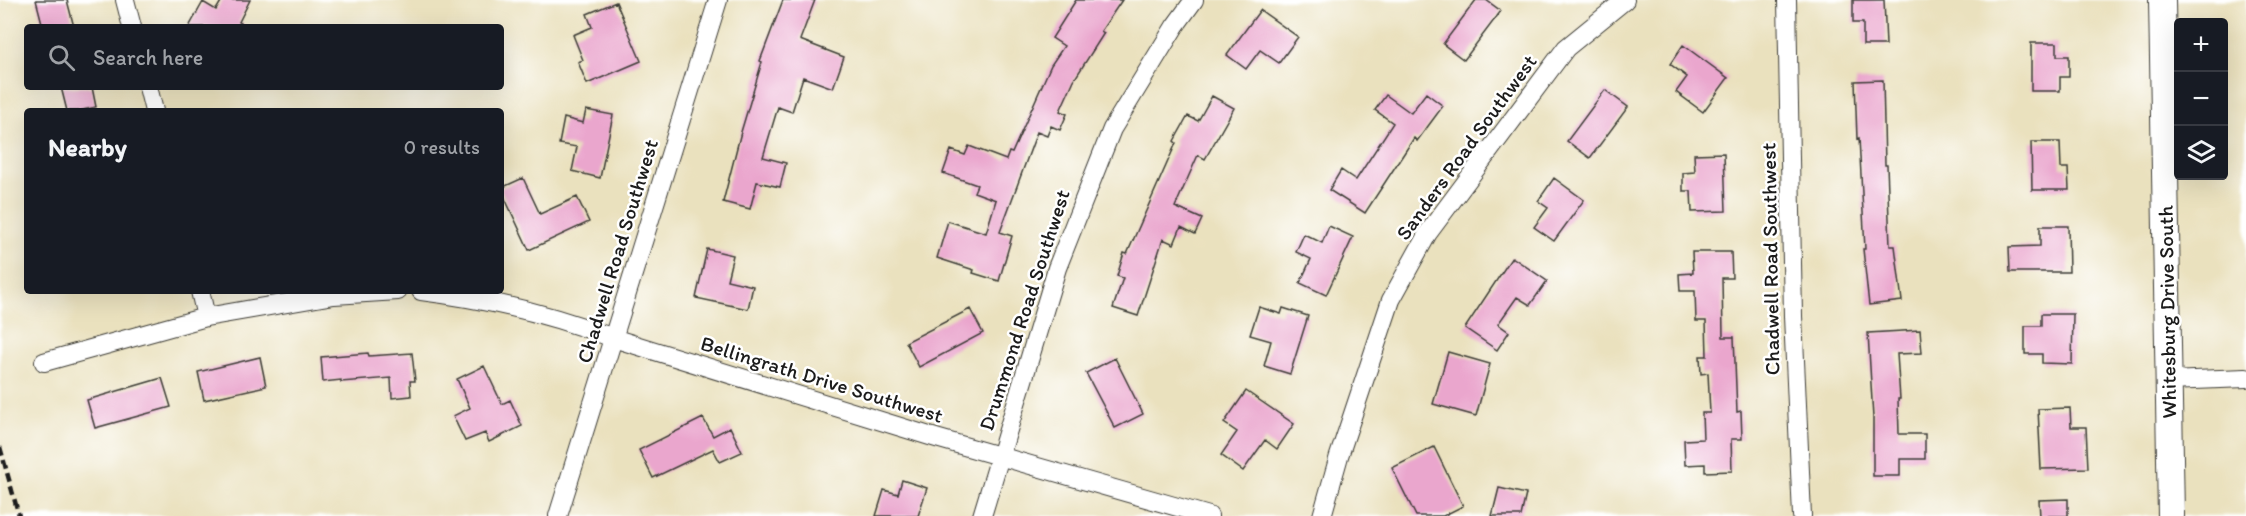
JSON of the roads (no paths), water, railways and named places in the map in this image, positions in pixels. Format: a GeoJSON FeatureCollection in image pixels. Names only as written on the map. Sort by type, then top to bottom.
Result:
{"type":"FeatureCollection","features":[{"type":"Feature","properties":{"kind":"main road","name":"Whitesburg Drive South"},"geometry":{"type":"LineString","coordinates":[[2162,0],[2171,516]]}},
{"type":"Feature","properties":{"kind":"street"},"geometry":{"type":"LineString","coordinates":[[125,0],[131,24]]}},
{"type":"Feature","properties":{"kind":"street","name":"Chadwell Road Southwest"},"geometry":{"type":"LineString","coordinates":[[558,516],[718,0]]}},
{"type":"Feature","properties":{"kind":"street","name":"Drummond Road Southwest"},"geometry":{"type":"LineString","coordinates":[[982,516],[1057,268],[1112,129],[1175,26],[1194,0]]}},
{"type":"Feature","properties":{"kind":"street","name":"Sanders Road Southwest"},"geometry":{"type":"LineString","coordinates":[[1322,516],[1339,456],[1391,300],[1428,233],[1566,48],[1625,0]]}},
{"type":"Feature","properties":{"kind":"street","name":"Chadwell Road Southwest"},"geometry":{"type":"LineString","coordinates":[[1787,0],[1793,316],[1802,516]]}},
{"type":"Feature","properties":{"kind":"street"},"geometry":{"type":"LineString","coordinates":[[149,90],[153,108]]}},
{"type":"Feature","properties":{"kind":"street"},"geometry":{"type":"LineString","coordinates":[[201,294],[206,317]]}},
{"type":"Feature","properties":{"kind":"street"},"geometry":{"type":"LineString","coordinates":[[44,362],[206,317],[350,294]]}},
{"type":"Feature","properties":{"kind":"street","name":"Bellingrath Drive Southwest"},"geometry":{"type":"LineString","coordinates":[[444,294],[474,298],[583,327],[999,456],[1209,516]]}},
{"type":"Feature","properties":{"kind":"street"},"geometry":{"type":"LineString","coordinates":[[2168,381],[2246,378]]}},
{"type":"Feature","properties":{"kind":"railway"},"geometry":{"type":"LineString","coordinates":[[0,447],[19,516]]}}]}
